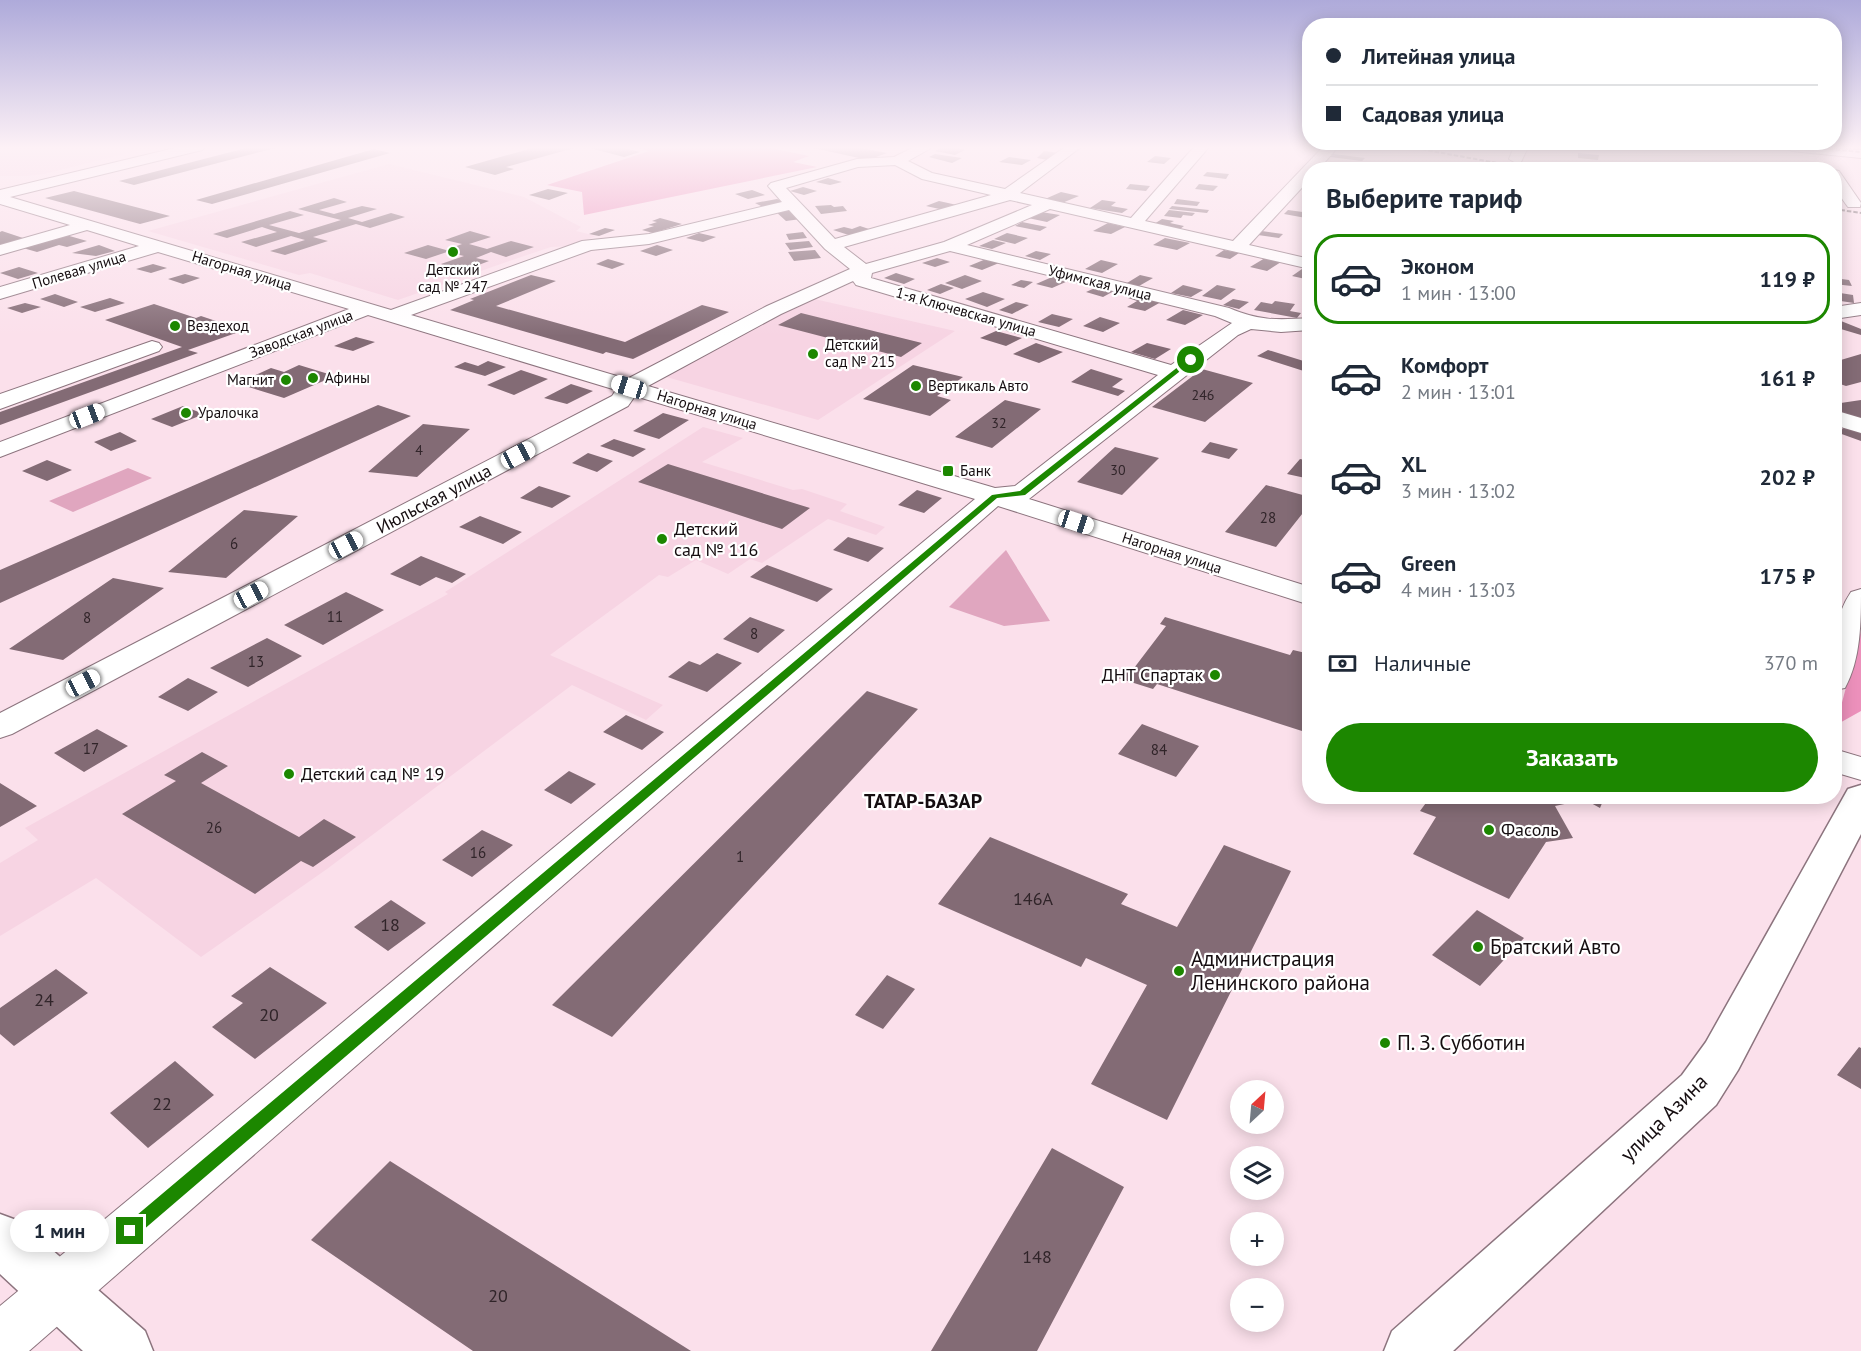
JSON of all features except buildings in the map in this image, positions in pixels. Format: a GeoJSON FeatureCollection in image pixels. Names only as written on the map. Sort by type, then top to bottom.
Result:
{"type":"FeatureCollection","features":[{"type":"Feature","properties":{"kind":"main road","name":"улица Азина"},"geometry":{"type":"LineString","coordinates":[[1412,1351],[1699,1090],[1722,1056],[1861,798]]}},
{"type":"Feature","properties":{"kind":"main road"},"geometry":{"type":"LineString","coordinates":[[0,1239],[125,1351]]}},
{"type":"Feature","properties":{"kind":"street","name":"Нагорная улица"},"geometry":{"type":"LineString","coordinates":[[41,210],[994,496],[1302,593]]}},
{"type":"Feature","properties":{"kind":"street"},"geometry":{"type":"LineString","coordinates":[[391,316],[588,245],[649,239],[768,210]]}},
{"type":"Feature","properties":{"kind":"street","name":"1-я Ключевская улица"},"geometry":{"type":"LineString","coordinates":[[799,210],[831,245],[863,270],[862,281],[1174,373]]}},
{"type":"Feature","properties":{"kind":"street"},"geometry":{"type":"LineString","coordinates":[[831,245],[956,210]]}},
{"type":"Feature","properties":{"kind":"street","name":"Июльская улица"},"geometry":{"type":"LineString","coordinates":[[0,727],[620,401],[629,387],[774,310],[863,270],[950,246],[1034,210]]}},
{"type":"Feature","properties":{"kind":"street"},"geometry":{"type":"LineString","coordinates":[[1076,210],[1302,262]]}},
{"type":"Feature","properties":{"kind":"street"},"geometry":{"type":"LineString","coordinates":[[1135,223],[1146,210]]}},
{"type":"Feature","properties":{"kind":"street"},"geometry":{"type":"LineString","coordinates":[[1238,246],[1272,210]]}},
{"type":"Feature","properties":{"kind":"street"},"geometry":{"type":"LineString","coordinates":[[0,250],[88,225]]}},
{"type":"Feature","properties":{"kind":"street","name":"Полевая улица"},"geometry":{"type":"LineString","coordinates":[[0,293],[158,246]]}},
{"type":"Feature","properties":{"kind":"street","name":"Уфимская улица"},"geometry":{"type":"LineString","coordinates":[[950,246],[1222,312],[1248,323],[1281,326],[1302,325]]}},
{"type":"Feature","properties":{"kind":"street","name":"Заводская улица"},"geometry":{"type":"LineString","coordinates":[[0,450],[367,309]]}},
{"type":"Feature","properties":{"kind":"street"},"geometry":{"type":"LineString","coordinates":[[1842,312],[1861,309]]}},
{"type":"Feature","properties":{"kind":"street"},"geometry":{"type":"LineString","coordinates":[[0,1341],[994,496],[1022,493],[1174,373],[1248,323]]}},
{"type":"Feature","properties":{"kind":"street"},"geometry":{"type":"LineString","coordinates":[[0,402],[152,347]]}},
{"type":"Feature","properties":{"kind":"street"},"geometry":{"type":"LineString","coordinates":[[1842,420],[1861,426]]}},
{"type":"Feature","properties":{"kind":"street"},"geometry":{"type":"LineString","coordinates":[[1842,646],[1849,615]]}},
{"type":"Feature","properties":{"kind":"street"},"geometry":{"type":"LineString","coordinates":[[1842,763],[1861,769]]}},
{"type":"Feature","properties":{"kind":"shaded area"},"geometry":{"type":"Polygon","coordinates":[[[223,210],[549,210],[581,227],[576,231],[596,236],[570,246],[551,247],[398,300],[310,273],[299,275],[148,231],[223,210]]]}},
{"type":"Feature","properties":{"kind":"shaded area"},"geometry":{"type":"Polygon","coordinates":[[[584,210],[608,210],[584,215],[584,210]]]}},
{"type":"Feature","properties":{"kind":"shaded area","name":"Детский сад № 215"},"geometry":{"type":"Polygon","coordinates":[[[810,298],[955,331],[818,420],[663,376],[810,298]]]}},
{"type":"Feature","properties":{"kind":"shaded area","name":"Детский сад № 19"},"geometry":{"type":"Polygon","coordinates":[[[703,427],[743,438],[702,462],[793,490],[802,489],[847,504],[840,511],[885,527],[876,535],[828,519],[762,563],[750,559],[728,574],[696,560],[668,577],[659,575],[550,655],[663,705],[646,720],[572,685],[327,869],[201,957],[96,878],[0,936],[0,863],[38,840],[25,828],[448,594],[445,592],[703,427]]]}},
{"type":"Feature","properties":{"kind":"shaded area"},"geometry":{"type":"Polygon","coordinates":[[[128,468],[152,478],[73,512],[49,501],[128,468]]]}},
{"type":"Feature","properties":{"kind":"shaded area"},"geometry":{"type":"Polygon","coordinates":[[[1006,550],[1050,621],[1004,626],[949,607],[1006,550]]]}},
{"type":"Feature","properties":{"kind":"shaded area"},"geometry":{"type":"Polygon","coordinates":[[[1861,631],[1861,711],[1842,722],[1842,702],[1861,631]]]}},
{"type":"Feature","properties":{"kind":"railway"},"geometry":{"type":"LineString","coordinates":[[1842,210],[1861,213]]}},
{"type":"Feature","properties":{"kind":"place","name":"Детский сад № 247"},"geometry":{"type":"Point","coordinates":[453,252]}},
{"type":"Feature","properties":{"kind":"place","name":"Вездеход"},"geometry":{"type":"Point","coordinates":[175,326]}},
{"type":"Feature","properties":{"kind":"place","name":"Детский сад № 215"},"geometry":{"type":"Point","coordinates":[813,354]}},
{"type":"Feature","properties":{"kind":"place","name":"Афины"},"geometry":{"type":"Point","coordinates":[313,378]}},
{"type":"Feature","properties":{"kind":"place","name":"Магнит"},"geometry":{"type":"Point","coordinates":[286,380]}},
{"type":"Feature","properties":{"kind":"place","name":"Вертикаль Авто"},"geometry":{"type":"Point","coordinates":[916,386]}},
{"type":"Feature","properties":{"kind":"place","name":"Уралочка"},"geometry":{"type":"Point","coordinates":[186,413]}},
{"type":"Feature","properties":{"kind":"place","name":"Банк"},"geometry":{"type":"Point","coordinates":[948,471]}},
{"type":"Feature","properties":{"kind":"place","name":"Детский сад № 116"},"geometry":{"type":"Point","coordinates":[662,539]}},
{"type":"Feature","properties":{"kind":"place","name":"ДНТ Спартак"},"geometry":{"type":"Point","coordinates":[1215,675]}},
{"type":"Feature","properties":{"kind":"place","name":"Детский сад № 19"},"geometry":{"type":"Point","coordinates":[289,774]}},
{"type":"Feature","properties":{"kind":"place","name":"Фасоль"},"geometry":{"type":"Point","coordinates":[1489,830]}},
{"type":"Feature","properties":{"kind":"place","name":"Братский Авто"},"geometry":{"type":"Point","coordinates":[1478,947]}},
{"type":"Feature","properties":{"kind":"place","name":"Администрация Ленинского района"},"geometry":{"type":"Point","coordinates":[1179,971]}},
{"type":"Feature","properties":{"kind":"place","name":"П. З. Субботин"},"geometry":{"type":"Point","coordinates":[1385,1043]}},
{"type":"Feature","properties":{"kind":"district","name":"ТАТАР-БАЗАР"},"geometry":{"type":"Point","coordinates":[923,801]}},
{"type":"Feature","properties":{"kind":"route"},"geometry":{"type":"LineString","coordinates":[[130,1231],[994,496],[1022,493],[1191,360]]}}]}
